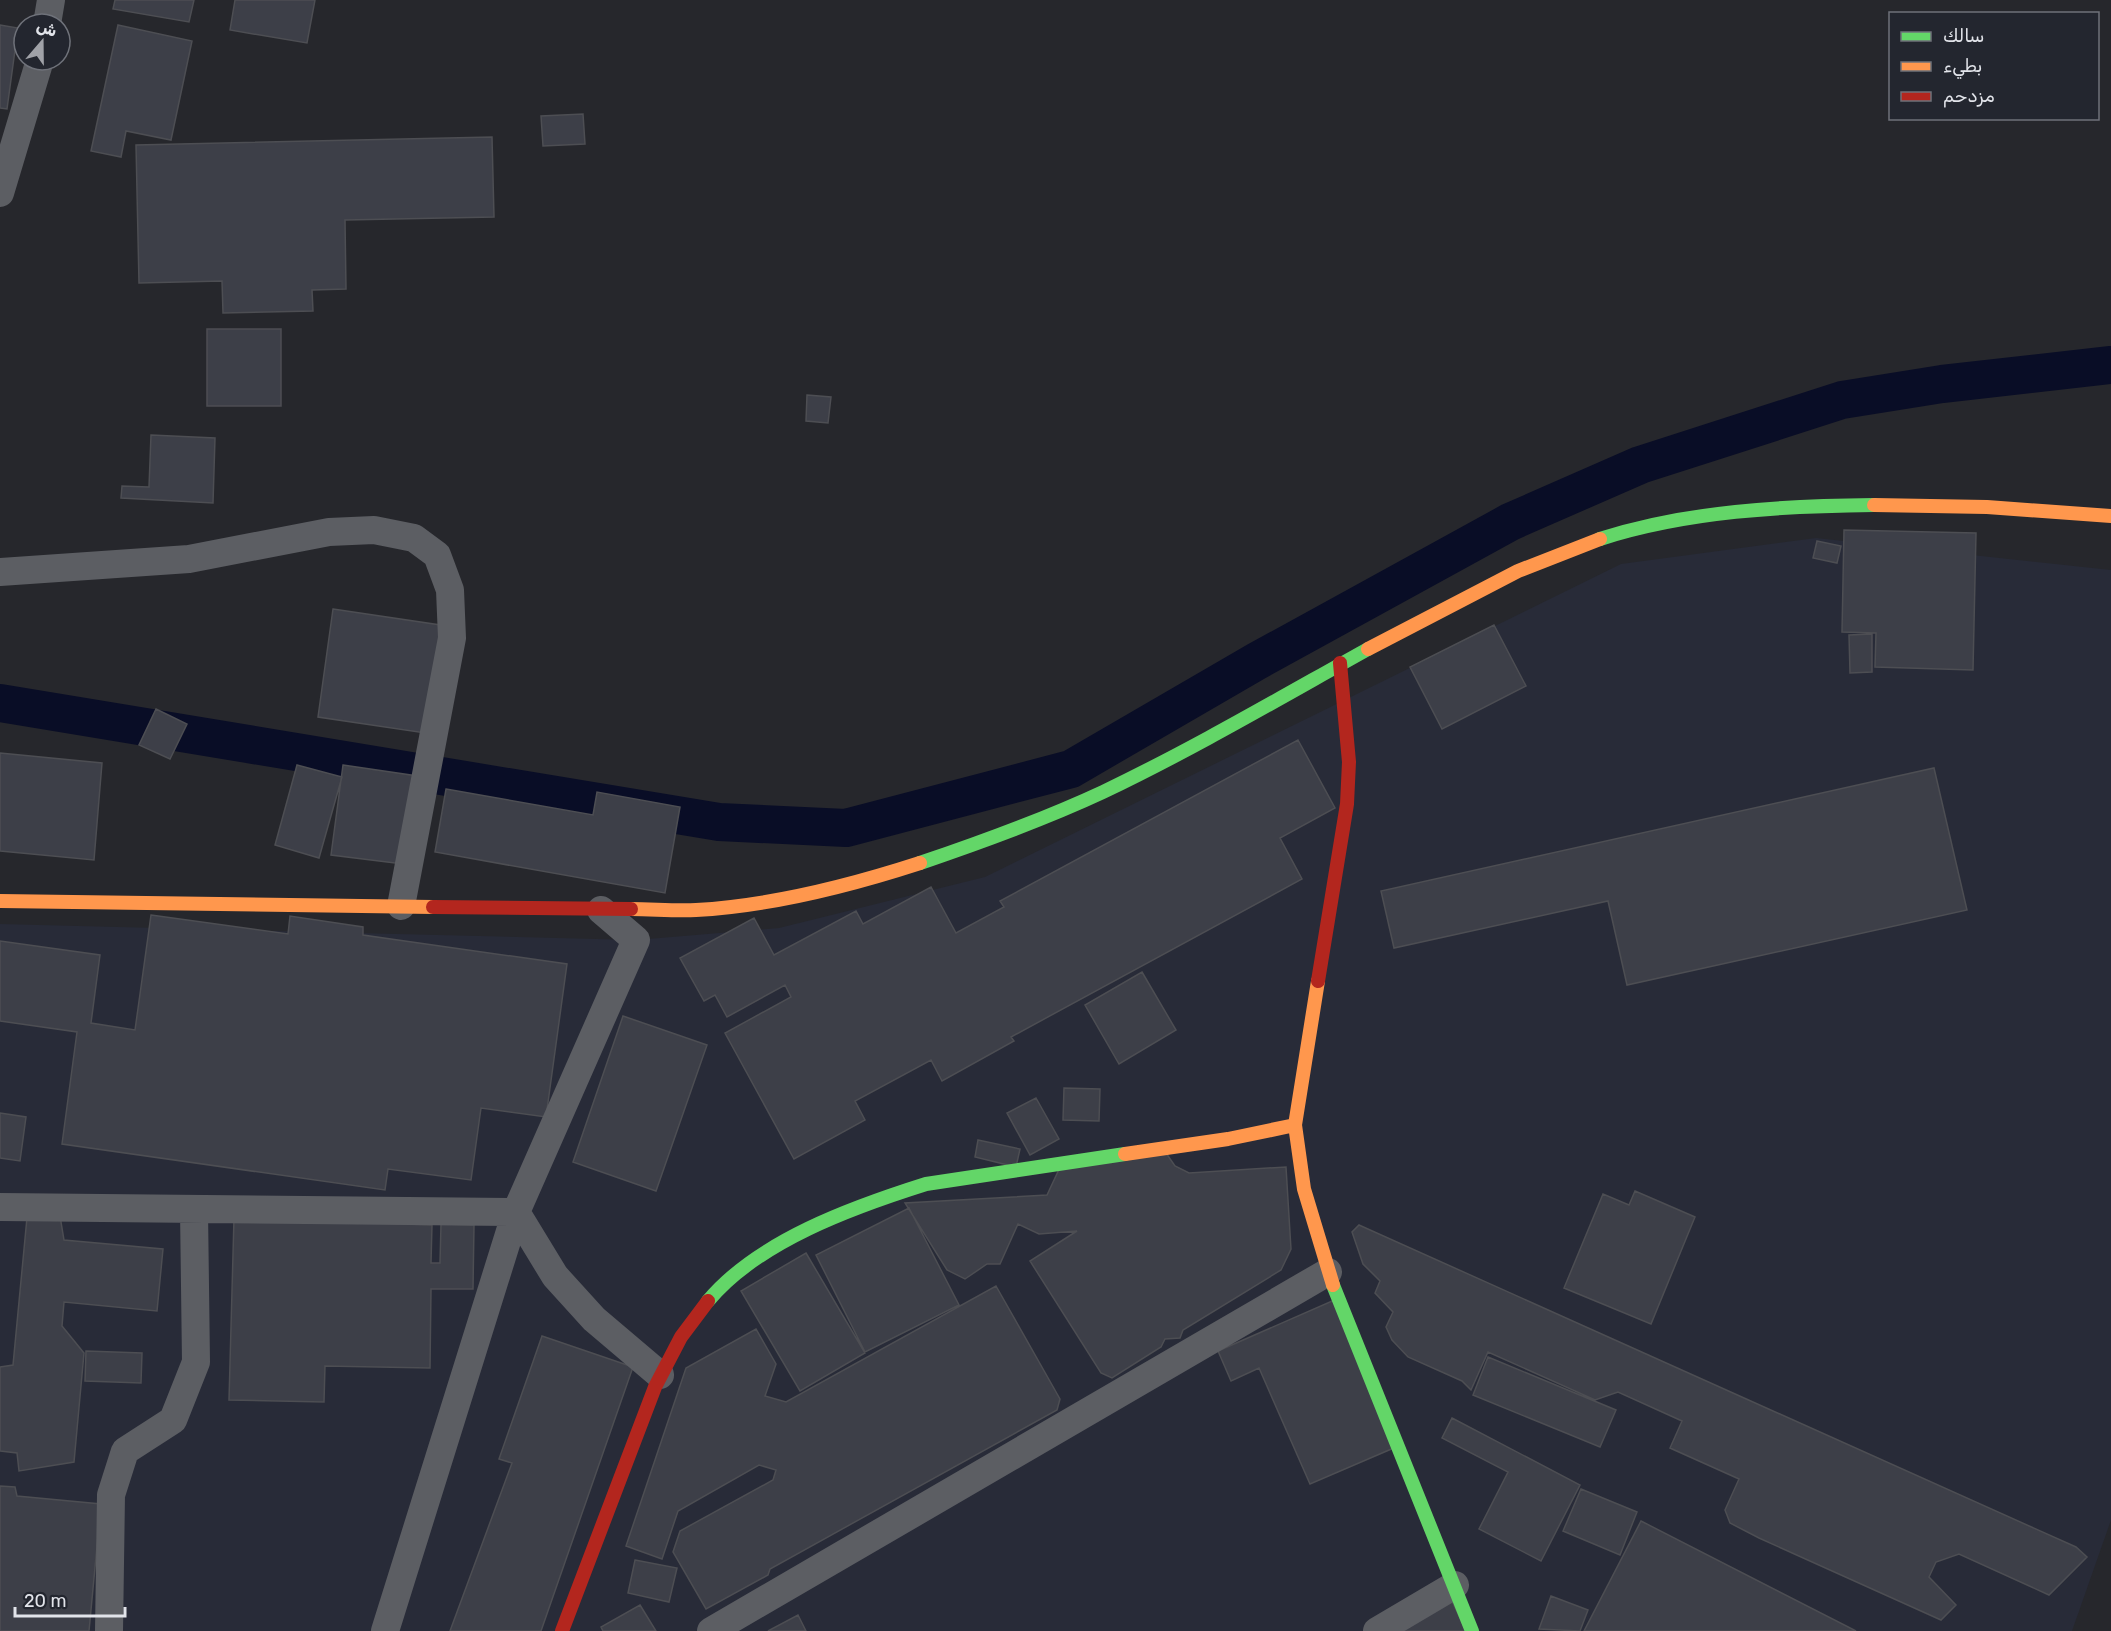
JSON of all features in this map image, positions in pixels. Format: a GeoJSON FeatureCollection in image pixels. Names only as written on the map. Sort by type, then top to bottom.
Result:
{"type":"FeatureCollection","features":[{"type":"Feature","properties":{"kind":"main road"},"geometry":{"type":"LineString","coordinates":[[0,902],[696,910],[792,897],[906,866],[993,838],[1079,803],[1162,762],[1340,663],[1552,555],[1610,536],[1702,515],[1853,504],[1987,505],[2111,516]]}},
{"type":"Feature","properties":{"kind":"main road"},"geometry":{"type":"LineString","coordinates":[[1340,663],[1349,762],[1347,804],[1295,1125],[1304,1189],[1328,1272],[1472,1631]]}},
{"type":"Feature","properties":{"kind":"main road"},"geometry":{"type":"LineString","coordinates":[[562,1631],[660,1374],[692,1320],[726,1283],[771,1250],[879,1198],[926,1184],[1228,1139],[1295,1125]]}},
{"type":"Feature","properties":{"kind":"street"},"geometry":{"type":"LineString","coordinates":[[0,193],[36,72]]}},
{"type":"Feature","properties":{"kind":"street"},"geometry":{"type":"LineString","coordinates":[[0,572],[189,559],[272,545],[329,532],[374,530],[414,538],[437,555],[450,590],[452,638],[401,906]]}},
{"type":"Feature","properties":{"kind":"street"},"geometry":{"type":"LineString","coordinates":[[385,1631],[516,1212],[636,940],[601,910]]}},
{"type":"Feature","properties":{"kind":"street"},"geometry":{"type":"LineString","coordinates":[[0,1207],[516,1212]]}},
{"type":"Feature","properties":{"kind":"street"},"geometry":{"type":"LineString","coordinates":[[109,1631],[111,1496],[125,1451],[173,1420],[196,1362],[194,1210]]}},
{"type":"Feature","properties":{"kind":"street"},"geometry":{"type":"LineString","coordinates":[[516,1212],[555,1276],[594,1319],[660,1374]]}},
{"type":"Feature","properties":{"kind":"street"},"geometry":{"type":"LineString","coordinates":[[711,1631],[1328,1272]]}},
{"type":"Feature","properties":{"kind":"street"},"geometry":{"type":"LineString","coordinates":[[1377,1631],[1455,1585]]}},
{"type":"Feature","properties":{"kind":"shaded area"},"geometry":{"type":"Polygon","coordinates":[[[1816,538],[2111,570],[2111,1520],[2072,1631],[0,1631],[0,924],[636,940],[779,928],[985,877],[1621,564],[1816,538]]]}},
{"type":"Feature","properties":{"kind":"building"},"geometry":{"type":"Polygon","coordinates":[[[115,0],[194,0],[189,22],[113,9],[115,0]]]}},
{"type":"Feature","properties":{"kind":"building"},"geometry":{"type":"Polygon","coordinates":[[[235,0],[315,0],[307,43],[230,30],[235,0]]]}},
{"type":"Feature","properties":{"kind":"building"},"geometry":{"type":"Polygon","coordinates":[[[0,25],[12,27],[12,72],[7,109],[0,108],[0,25]]]}},
{"type":"Feature","properties":{"kind":"building"},"geometry":{"type":"Polygon","coordinates":[[[118,25],[192,41],[171,140],[126,131],[121,157],[91,151],[118,25]]]}},
{"type":"Feature","properties":{"kind":"building"},"geometry":{"type":"Polygon","coordinates":[[[583,114],[585,144],[543,146],[541,116],[583,114]]]}},
{"type":"Feature","properties":{"kind":"building"},"geometry":{"type":"Polygon","coordinates":[[[492,137],[494,217],[345,220],[346,289],[312,290],[313,311],[223,313],[222,281],[139,283],[136,145],[492,137]]]}},
{"type":"Feature","properties":{"kind":"building"},"geometry":{"type":"Polygon","coordinates":[[[207,329],[281,329],[281,406],[207,406],[207,329]]]}},
{"type":"Feature","properties":{"kind":"building"},"geometry":{"type":"Polygon","coordinates":[[[807,395],[831,397],[828,423],[806,421],[807,395]]]}},
{"type":"Feature","properties":{"kind":"building"},"geometry":{"type":"Polygon","coordinates":[[[151,435],[215,438],[213,503],[121,498],[122,486],[149,487],[151,435]]]}},
{"type":"Feature","properties":{"kind":"building"},"geometry":{"type":"Polygon","coordinates":[[[1844,530],[1976,533],[1973,670],[1875,667],[1876,633],[1842,632],[1844,530]]]}},
{"type":"Feature","properties":{"kind":"building"},"geometry":{"type":"Polygon","coordinates":[[[1817,541],[1841,546],[1837,563],[1813,558],[1817,541]]]}},
{"type":"Feature","properties":{"kind":"building"},"geometry":{"type":"Polygon","coordinates":[[[333,609],[447,626],[432,734],[318,717],[333,609]]]}},
{"type":"Feature","properties":{"kind":"building"},"geometry":{"type":"Polygon","coordinates":[[[1494,625],[1526,686],[1442,729],[1410,667],[1494,625]]]}},
{"type":"Feature","properties":{"kind":"building"},"geometry":{"type":"Polygon","coordinates":[[[1872,634],[1872,672],[1850,673],[1849,635],[1872,634]]]}},
{"type":"Feature","properties":{"kind":"building"},"geometry":{"type":"Polygon","coordinates":[[[156,709],[187,724],[170,759],[139,745],[156,709]]]}},
{"type":"Feature","properties":{"kind":"building"},"geometry":{"type":"Polygon","coordinates":[[[1298,740],[1335,808],[1280,838],[1302,879],[1011,1037],[1014,1041],[942,1081],[931,1060],[855,1101],[865,1120],[794,1159],[725,1033],[791,997],[785,985],[727,1017],[715,995],[704,1001],[680,958],[754,918],[774,955],[856,911],[863,924],[931,887],[956,933],[1004,907],[1000,901],[1298,740]]]}},
{"type":"Feature","properties":{"kind":"building"},"geometry":{"type":"Polygon","coordinates":[[[0,753],[102,763],[94,860],[0,851],[0,753]]]}},
{"type":"Feature","properties":{"kind":"building"},"geometry":{"type":"Polygon","coordinates":[[[297,765],[342,777],[319,858],[275,845],[297,765]]]}},
{"type":"Feature","properties":{"kind":"building"},"geometry":{"type":"Polygon","coordinates":[[[343,765],[431,778],[419,866],[331,855],[343,765]]]}},
{"type":"Feature","properties":{"kind":"building"},"geometry":{"type":"Polygon","coordinates":[[[1934,768],[1967,910],[1627,985],[1608,901],[1394,948],[1381,891],[1934,768]]]}},
{"type":"Feature","properties":{"kind":"building"},"geometry":{"type":"Polygon","coordinates":[[[446,789],[593,815],[597,792],[680,807],[665,893],[435,852],[446,789]]]}},
{"type":"Feature","properties":{"kind":"building"},"geometry":{"type":"Polygon","coordinates":[[[151,915],[288,934],[290,916],[363,927],[363,935],[567,964],[546,1117],[481,1108],[471,1180],[388,1169],[385,1190],[62,1144],[77,1032],[0,1021],[0,941],[100,955],[91,1023],[135,1030],[151,915]]]}},
{"type":"Feature","properties":{"kind":"building"},"geometry":{"type":"Polygon","coordinates":[[[1142,972],[1176,1030],[1119,1064],[1085,1005],[1142,972]]]}},
{"type":"Feature","properties":{"kind":"building"},"geometry":{"type":"Polygon","coordinates":[[[623,1016],[707,1045],[656,1191],[573,1162],[623,1016]]]}},
{"type":"Feature","properties":{"kind":"building"},"geometry":{"type":"Polygon","coordinates":[[[1064,1088],[1100,1089],[1099,1121],[1063,1120],[1064,1088]]]}},
{"type":"Feature","properties":{"kind":"building"},"geometry":{"type":"Polygon","coordinates":[[[1036,1098],[1059,1139],[1030,1155],[1007,1113],[1036,1098]]]}},
{"type":"Feature","properties":{"kind":"building"},"geometry":{"type":"Polygon","coordinates":[[[0,1113],[26,1117],[20,1161],[0,1158],[0,1113]]]}},
{"type":"Feature","properties":{"kind":"building"},"geometry":{"type":"Polygon","coordinates":[[[978,1140],[1020,1149],[1016,1167],[975,1157],[978,1140]]]}},
{"type":"Feature","properties":{"kind":"building"},"geometry":{"type":"Polygon","coordinates":[[[1166,1153],[1175,1166],[1189,1173],[1286,1167],[1291,1249],[1281,1270],[1183,1330],[1180,1338],[1165,1339],[1161,1347],[1112,1378],[1101,1373],[1030,1261],[1077,1231],[1039,1234],[1018,1224],[1000,1264],[987,1264],[965,1279],[947,1270],[905,1203],[1047,1195],[1062,1163],[1166,1153]]]}},
{"type":"Feature","properties":{"kind":"building"},"geometry":{"type":"Polygon","coordinates":[[[1635,1191],[1695,1217],[1651,1324],[1564,1288],[1603,1194],[1629,1205],[1635,1191]]]}},
{"type":"Feature","properties":{"kind":"building"},"geometry":{"type":"Polygon","coordinates":[[[28,1207],[59,1210],[64,1240],[163,1249],[157,1311],[64,1302],[62,1326],[84,1353],[74,1462],[19,1471],[17,1453],[0,1451],[0,1367],[13,1365],[28,1207]]]}},
{"type":"Feature","properties":{"kind":"building"},"geometry":{"type":"Polygon","coordinates":[[[909,1208],[959,1305],[865,1352],[816,1255],[909,1208]]]}},
{"type":"Feature","properties":{"kind":"building"},"geometry":{"type":"Polygon","coordinates":[[[234,1218],[432,1225],[431,1263],[440,1263],[441,1224],[474,1225],[473,1289],[431,1289],[430,1368],[325,1366],[324,1402],[229,1400],[234,1218]]]}},
{"type":"Feature","properties":{"kind":"building"},"geometry":{"type":"Polygon","coordinates":[[[1359,1225],[2076,1547],[2087,1557],[2049,1595],[1959,1554],[1936,1562],[1929,1577],[1956,1605],[1941,1620],[1759,1538],[1730,1523],[1725,1510],[1739,1479],[1670,1448],[1682,1421],[1618,1392],[1595,1400],[1488,1352],[1471,1390],[1462,1381],[1408,1357],[1392,1340],[1386,1327],[1393,1312],[1375,1293],[1380,1281],[1363,1264],[1352,1232],[1359,1225]]]}},
{"type":"Feature","properties":{"kind":"building"},"geometry":{"type":"Polygon","coordinates":[[[806,1253],[865,1353],[800,1391],[741,1291],[806,1253]]]}},
{"type":"Feature","properties":{"kind":"building"},"geometry":{"type":"Polygon","coordinates":[[[996,1286],[1060,1399],[1057,1410],[770,1569],[768,1575],[706,1609],[673,1552],[680,1531],[773,1480],[776,1470],[759,1465],[678,1511],[662,1559],[626,1546],[686,1368],[756,1329],[776,1364],[765,1396],[786,1402],[996,1286]]]}},
{"type":"Feature","properties":{"kind":"building"},"geometry":{"type":"Polygon","coordinates":[[[1339,1298],[1403,1444],[1310,1484],[1259,1368],[1231,1381],[1218,1351],[1339,1298]]]}},
{"type":"Feature","properties":{"kind":"building"},"geometry":{"type":"Polygon","coordinates":[[[542,1336],[633,1367],[541,1631],[450,1631],[512,1463],[499,1459],[542,1336]]]}},
{"type":"Feature","properties":{"kind":"building"},"geometry":{"type":"Polygon","coordinates":[[[86,1351],[142,1353],[141,1383],[85,1381],[86,1351]]]}},
{"type":"Feature","properties":{"kind":"building"},"geometry":{"type":"Polygon","coordinates":[[[1488,1357],[1616,1410],[1600,1447],[1473,1395],[1488,1357]]]}},
{"type":"Feature","properties":{"kind":"building"},"geometry":{"type":"Polygon","coordinates":[[[1452,1418],[1580,1485],[1541,1561],[1479,1529],[1508,1472],[1442,1438],[1452,1418]]]}},
{"type":"Feature","properties":{"kind":"building"},"geometry":{"type":"Polygon","coordinates":[[[0,1486],[15,1487],[17,1496],[101,1504],[89,1631],[0,1631],[0,1486]]]}},
{"type":"Feature","properties":{"kind":"building"},"geometry":{"type":"Polygon","coordinates":[[[1581,1489],[1637,1512],[1620,1555],[1563,1531],[1581,1489]]]}},
{"type":"Feature","properties":{"kind":"building"},"geometry":{"type":"Polygon","coordinates":[[[1641,1521],[1856,1631],[1584,1631],[1641,1521]]]}},
{"type":"Feature","properties":{"kind":"building"},"geometry":{"type":"Polygon","coordinates":[[[635,1560],[677,1568],[669,1602],[628,1593],[635,1560]]]}},
{"type":"Feature","properties":{"kind":"building"},"geometry":{"type":"Polygon","coordinates":[[[1551,1596],[1588,1610],[1580,1631],[1539,1629],[1551,1596]]]}},
{"type":"Feature","properties":{"kind":"building"},"geometry":{"type":"Polygon","coordinates":[[[1451,1599],[1466,1631],[1393,1631],[1451,1599]]]}},
{"type":"Feature","properties":{"kind":"building"},"geometry":{"type":"Polygon","coordinates":[[[640,1605],[656,1631],[603,1631],[601,1627],[640,1605]]]}},
{"type":"Feature","properties":{"kind":"building"},"geometry":{"type":"Polygon","coordinates":[[[798,1615],[806,1631],[768,1631],[798,1615]]]}},
{"type":"Feature","properties":{"kind":"waterway"},"geometry":{"type":"LineString","coordinates":[[0,703],[719,822],[846,828],[1071,769],[1257,661],[1510,522],[1640,465],[1842,400],[1942,384],[2111,365]]}},
{"type":"Feature","properties":{"kind":"traffic: fast"},"geometry":{"type":"LineString","coordinates":[[1600,539],[1701,516],[1770,509],[1874,505]]}},
{"type":"Feature","properties":{"kind":"traffic: fast"},"geometry":{"type":"LineString","coordinates":[[920,863],[1058,812],[1137,776],[1368,649]]}},
{"type":"Feature","properties":{"kind":"traffic: fast"},"geometry":{"type":"LineString","coordinates":[[708,1301],[729,1280],[780,1244],[838,1215],[868,1204],[926,1184],[1125,1154]]}},
{"type":"Feature","properties":{"kind":"traffic: fast"},"geometry":{"type":"LineString","coordinates":[[1333,1285],[1472,1631]]}},
{"type":"Feature","properties":{"kind":"traffic: slow"},"geometry":{"type":"LineString","coordinates":[[1874,505],[1987,507],[2111,516]]}},
{"type":"Feature","properties":{"kind":"traffic: slow"},"geometry":{"type":"LineString","coordinates":[[1368,649],[1518,571],[1600,539]]}},
{"type":"Feature","properties":{"kind":"traffic: slow"},"geometry":{"type":"LineString","coordinates":[[631,909],[696,910],[752,904],[809,894],[920,863]]}},
{"type":"Feature","properties":{"kind":"traffic: slow"},"geometry":{"type":"LineString","coordinates":[[0,901],[433,907]]}},
{"type":"Feature","properties":{"kind":"traffic: slow"},"geometry":{"type":"LineString","coordinates":[[1318,981],[1295,1125],[1304,1189],[1333,1285]]}},
{"type":"Feature","properties":{"kind":"traffic: slow"},"geometry":{"type":"LineString","coordinates":[[1125,1154],[1228,1139],[1295,1125]]}},
{"type":"Feature","properties":{"kind":"traffic: jam"},"geometry":{"type":"LineString","coordinates":[[1318,981],[1347,804],[1349,762],[1340,663]]}},
{"type":"Feature","properties":{"kind":"traffic: jam"},"geometry":{"type":"LineString","coordinates":[[433,907],[631,909]]}},
{"type":"Feature","properties":{"kind":"traffic: jam"},"geometry":{"type":"LineString","coordinates":[[562,1631],[655,1387],[681,1337],[708,1301]]}}]}
